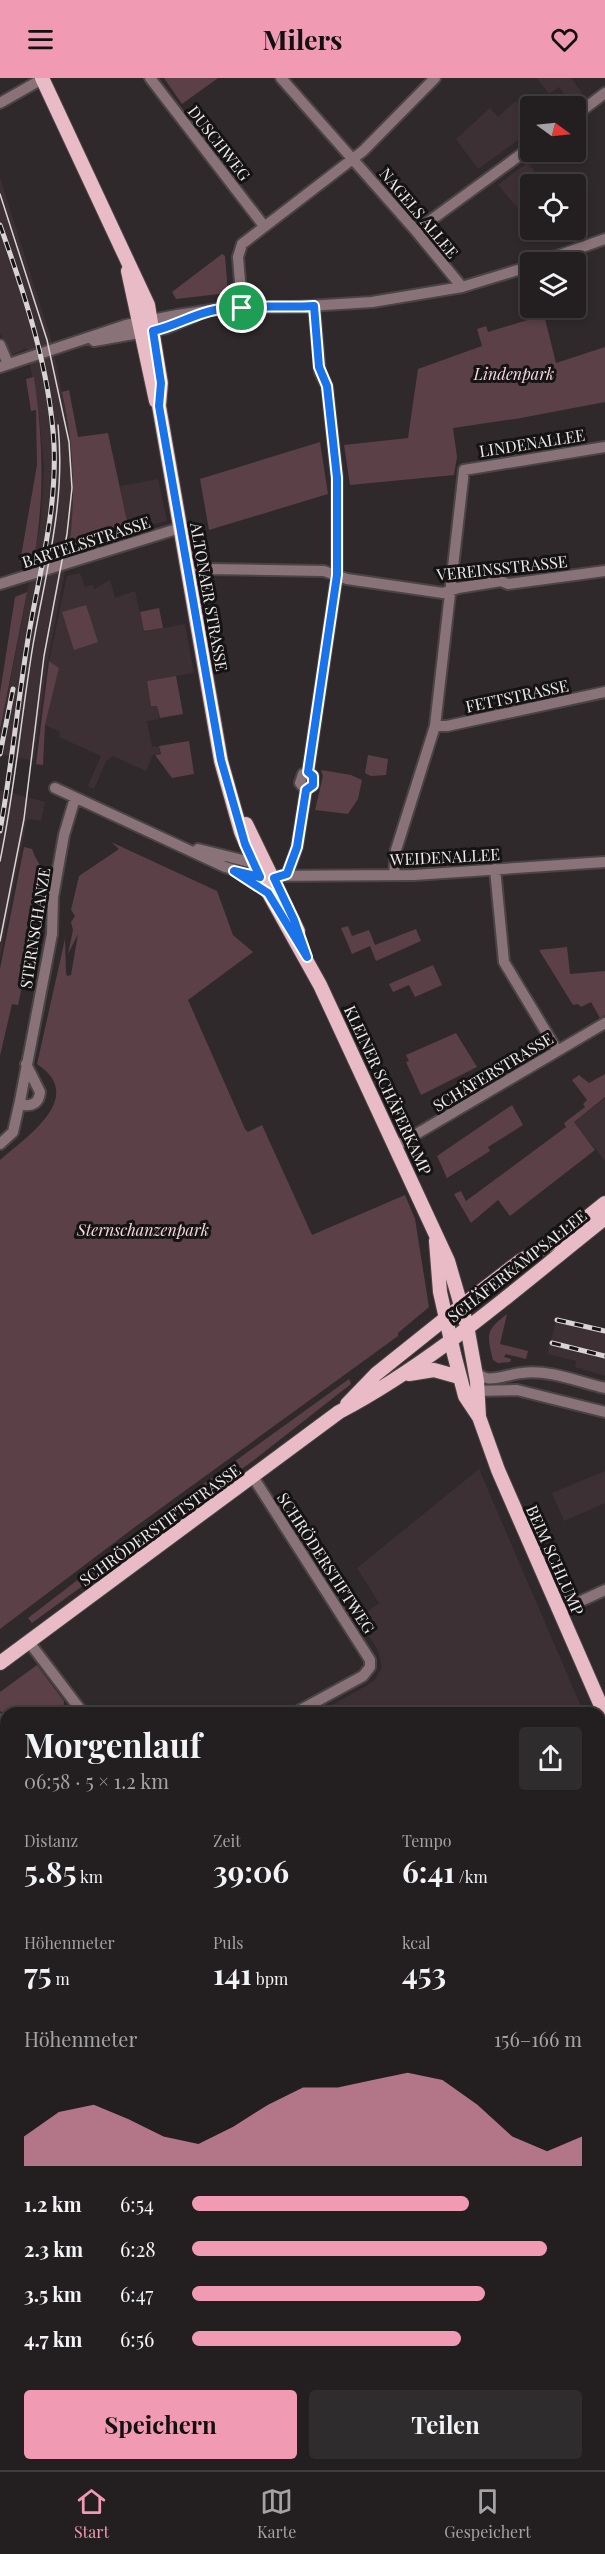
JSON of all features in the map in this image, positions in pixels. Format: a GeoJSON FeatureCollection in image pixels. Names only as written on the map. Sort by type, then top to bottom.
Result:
{"type":"FeatureCollection","features":[{"type":"Feature","properties":{"kind":"main road","name":"ALTONAER STRASSE"},"geometry":{"type":"LineString","coordinates":[[43,78],[126,263],[143,290],[153,395],[159,406],[221,760],[241,832],[253,863]]}},
{"type":"Feature","properties":{"kind":"main road","name":"ALTONAER STRASSE"},"geometry":{"type":"LineString","coordinates":[[231,792],[272,874]]}},
{"type":"Feature","properties":{"kind":"main road","name":"KLEINER SCHÄFERKAMP"},"geometry":{"type":"LineString","coordinates":[[253,863],[272,874],[291,914],[307,957],[448,1261],[462,1306]]}},
{"type":"Feature","properties":{"kind":"main road","name":"KLEINER SCHÄFERKAMP"},"geometry":{"type":"LineString","coordinates":[[272,874],[268,893],[307,957]]}},
{"type":"Feature","properties":{"kind":"main road","name":"SCHÄFERKAMPSALLEE"},"geometry":{"type":"LineString","coordinates":[[446,1318],[520,1261],[564,1236],[605,1203]]}},
{"type":"Feature","properties":{"kind":"main road","name":"SCHÄFERKAMPSALLEE"},"geometry":{"type":"LineString","coordinates":[[450,1341],[605,1218]]}},
{"type":"Feature","properties":{"kind":"main road","name":"KLEINER SCHÄFERKAMP"},"geometry":{"type":"LineString","coordinates":[[436,1238],[437,1268],[446,1318]]}},
{"type":"Feature","properties":{"kind":"main road","name":"BEIM SCHLUMP"},"geometry":{"type":"LineString","coordinates":[[462,1306],[475,1368],[479,1416],[493,1460],[602,1707]]}},
{"type":"Feature","properties":{"kind":"main road","name":"BEIM SCHLUMP"},"geometry":{"type":"LineString","coordinates":[[446,1318],[460,1381],[468,1404],[479,1416]]}},
{"type":"Feature","properties":{"kind":"main road","name":"SCHRÖDERSTIFTSTRASSE"},"geometry":{"type":"LineString","coordinates":[[339,1412],[376,1374],[446,1318]]}},
{"type":"Feature","properties":{"kind":"main road","name":"SCHRÖDERSTIFTSTRASSE"},"geometry":{"type":"LineString","coordinates":[[0,1663],[339,1412],[402,1376],[450,1341]]}},
{"type":"Feature","properties":{"kind":"main road"},"geometry":{"type":"LineString","coordinates":[[402,1376],[434,1370],[460,1381]]}},
{"type":"Feature","properties":{"kind":"street"},"geometry":{"type":"LineString","coordinates":[[0,103],[43,78]]}},
{"type":"Feature","properties":{"kind":"street","name":"DUSCHWEG"},"geometry":{"type":"LineString","coordinates":[[150,78],[264,226]]}},
{"type":"Feature","properties":{"kind":"street","name":"NAGELS ALLEE"},"geometry":{"type":"LineString","coordinates":[[282,78],[462,287]]}},
{"type":"Feature","properties":{"kind":"street"},"geometry":{"type":"LineString","coordinates":[[242,308],[238,256],[242,244],[353,159],[435,78]]}},
{"type":"Feature","properties":{"kind":"street"},"geometry":{"type":"LineString","coordinates":[[586,107],[605,93]]}},
{"type":"Feature","properties":{"kind":"street"},"geometry":{"type":"LineString","coordinates":[[416,231],[520,155]]}},
{"type":"Feature","properties":{"kind":"street"},"geometry":{"type":"LineString","coordinates":[[568,252],[605,239]]}},
{"type":"Feature","properties":{"kind":"street"},"geometry":{"type":"LineString","coordinates":[[0,345],[4,365],[66,346],[200,313],[242,308],[372,302],[462,287],[520,269]]}},
{"type":"Feature","properties":{"kind":"street"},"geometry":{"type":"LineString","coordinates":[[272,874],[297,847],[306,790],[300,783],[304,773],[308,772],[337,575],[337,478],[327,386],[319,367],[314,306]]}},
{"type":"Feature","properties":{"kind":"street","name":"LINDENALLEE"},"geometry":{"type":"LineString","coordinates":[[451,590],[464,470],[605,447]]}},
{"type":"Feature","properties":{"kind":"street","name":"BARTELSSTRASSE"},"geometry":{"type":"LineString","coordinates":[[0,584],[180,528]]}},
{"type":"Feature","properties":{"kind":"street","name":"VEREINSSTRASSE"},"geometry":{"type":"LineString","coordinates":[[188,572],[198,569],[322,571],[441,592],[501,581],[508,584],[605,571]]}},
{"type":"Feature","properties":{"kind":"street"},"geometry":{"type":"LineString","coordinates":[[393,875],[396,850],[435,726],[451,590]]}},
{"type":"Feature","properties":{"kind":"street","name":"FETTSTRASSE"},"geometry":{"type":"LineString","coordinates":[[435,726],[447,726],[605,692]]}},
{"type":"Feature","properties":{"kind":"street"},"geometry":{"type":"LineString","coordinates":[[55,788],[186,847],[234,871],[268,893]]}},
{"type":"Feature","properties":{"kind":"street","name":"STERNSCHANZE"},"geometry":{"type":"LineString","coordinates":[[0,1144],[13,1132],[20,1101],[52,934],[52,907],[64,836],[75,798]]}},
{"type":"Feature","properties":{"kind":"street"},"geometry":{"type":"LineString","coordinates":[[186,847],[253,863]]}},
{"type":"Feature","properties":{"kind":"street","name":"WEIDENALLEE"},"geometry":{"type":"LineString","coordinates":[[234,871],[272,874],[393,875],[605,862]]}},
{"type":"Feature","properties":{"kind":"street"},"geometry":{"type":"LineString","coordinates":[[495,870],[504,962],[557,1050]]}},
{"type":"Feature","properties":{"kind":"street","name":"SCHÄFERSTRASSE"},"geometry":{"type":"LineString","coordinates":[[396,1146],[605,1023]]}},
{"type":"Feature","properties":{"kind":"street"},"geometry":{"type":"LineString","coordinates":[[20,1101],[24,1105],[32,1105],[38,1101],[40,1092],[26,1064]]}},
{"type":"Feature","properties":{"kind":"street"},"geometry":{"type":"LineString","coordinates":[[475,1368],[484,1378],[537,1372],[605,1388]]}},
{"type":"Feature","properties":{"kind":"street"},"geometry":{"type":"LineString","coordinates":[[460,1381],[478,1392],[518,1390],[605,1412]]}},
{"type":"Feature","properties":{"kind":"street","name":"SCHRÖDERSTIFTWEG"},"geometry":{"type":"LineString","coordinates":[[253,1477],[369,1657],[370,1667],[363,1676],[306,1707]]}},
{"type":"Feature","properties":{"kind":"street"},"geometry":{"type":"LineString","coordinates":[[560,1611],[605,1590]]}},
{"type":"Feature","properties":{"kind":"street"},"geometry":{"type":"LineString","coordinates":[[29,1642],[78,1707]]}},
{"type":"Feature","properties":{"kind":"shaded area"},"geometry":{"type":"Polygon","coordinates":[[[537,78],[571,78],[582,93],[578,96],[566,96],[559,87],[549,94],[537,78]]]}},
{"type":"Feature","properties":{"kind":"shaded area"},"geometry":{"type":"Polygon","coordinates":[[[516,101],[520,107],[520,139],[478,169],[456,139],[490,108],[498,117],[516,101]]]}},
{"type":"Feature","properties":{"kind":"shaded area"},"geometry":{"type":"Polygon","coordinates":[[[528,162],[536,174],[520,174],[520,211],[498,185],[528,162]]]}},
{"type":"Feature","properties":{"kind":"shaded area"},"geometry":{"type":"Polygon","coordinates":[[[0,178],[51,339],[75,456],[76,493],[69,549],[47,665],[34,761],[0,754],[0,734],[41,520],[44,467],[39,414],[27,348],[11,355],[0,333],[0,178]]]}},
{"type":"Feature","properties":{"kind":"shaded area"},"geometry":{"type":"Polygon","coordinates":[[[158,479],[167,521],[129,530],[120,486],[158,479]]]}},
{"type":"Feature","properties":{"kind":"shaded area"},"geometry":{"type":"Polygon","coordinates":[[[80,573],[85,587],[93,585],[94,589],[110,580],[115,598],[135,591],[144,632],[185,624],[194,673],[147,681],[151,706],[157,706],[159,719],[147,721],[152,747],[159,746],[160,753],[153,755],[146,771],[113,756],[106,761],[94,789],[88,786],[101,756],[59,737],[60,732],[45,725],[59,668],[49,661],[67,576],[80,573]]]}},
{"type":"Feature","properties":{"kind":"shaded area"},"geometry":{"type":"Polygon","coordinates":[[[0,790],[45,802],[41,821],[27,819],[0,958],[0,790]]]}},
{"type":"Feature","properties":{"kind":"shaded area"},"geometry":{"type":"Polygon","coordinates":[[[605,1098],[605,1161],[574,1122],[605,1098]]]}},
{"type":"Feature","properties":{"kind":"shaded area"},"geometry":{"type":"Polygon","coordinates":[[[557,1317],[605,1328],[605,1376],[575,1367],[576,1361],[547,1354],[557,1317]]]}},
{"type":"Feature","properties":{"kind":"shaded area"},"geometry":{"type":"Polygon","coordinates":[[[479,1469],[581,1707],[329,1707],[374,1681],[382,1667],[378,1650],[357,1619],[379,1603],[357,1568],[479,1469]]]}},
{"type":"Feature","properties":{"kind":"shaded area"},"geometry":{"type":"Polygon","coordinates":[[[605,1471],[605,1503],[564,1521],[552,1493],[605,1471]]]}},
{"type":"Feature","properties":{"kind":"green space"},"geometry":{"type":"Polygon","coordinates":[[[164,78],[218,78],[182,104],[164,78]]]}},
{"type":"Feature","properties":{"kind":"green space"},"geometry":{"type":"Polygon","coordinates":[[[222,254],[225,256],[228,293],[176,299],[172,292],[222,254]]]}},
{"type":"Feature","properties":{"kind":"green space","name":"Lindenpark"},"geometry":{"type":"Polygon","coordinates":[[[534,318],[545,318],[556,363],[605,347],[605,402],[453,428],[457,457],[454,475],[350,485],[344,445],[408,438],[418,369],[482,346],[477,329],[486,326],[488,332],[534,318]]]}},
{"type":"Feature","properties":{"kind":"green space"},"geometry":{"type":"Polygon","coordinates":[[[34,377],[41,445],[40,512],[34,558],[20,562],[37,465],[36,410],[31,411],[26,379],[34,377]]]}},
{"type":"Feature","properties":{"kind":"green space"},"geometry":{"type":"Polygon","coordinates":[[[69,390],[78,437],[108,433],[129,530],[69,550],[73,510],[73,471],[62,392],[69,390]]]}},
{"type":"Feature","properties":{"kind":"green space"},"geometry":{"type":"Polygon","coordinates":[[[320,442],[328,494],[209,530],[200,479],[320,442]]]}},
{"type":"Feature","properties":{"kind":"green space"},"geometry":{"type":"Polygon","coordinates":[[[27,592],[0,730],[0,693],[15,597],[27,592]]]}},
{"type":"Feature","properties":{"kind":"green space"},"geometry":{"type":"Polygon","coordinates":[[[86,605],[98,642],[74,650],[62,612],[86,605]]]}},
{"type":"Feature","properties":{"kind":"green space"},"geometry":{"type":"Polygon","coordinates":[[[159,608],[163,628],[144,631],[140,612],[159,608]]]}},
{"type":"Feature","properties":{"kind":"green space"},"geometry":{"type":"Polygon","coordinates":[[[49,661],[59,668],[45,725],[43,765],[36,764],[49,661]]]}},
{"type":"Feature","properties":{"kind":"green space"},"geometry":{"type":"Polygon","coordinates":[[[176,676],[183,714],[160,718],[157,706],[151,706],[147,681],[176,676]]]}},
{"type":"Feature","properties":{"kind":"green space"},"geometry":{"type":"Polygon","coordinates":[[[189,741],[194,774],[172,778],[155,755],[161,754],[159,746],[189,741]]]}},
{"type":"Feature","properties":{"kind":"green space"},"geometry":{"type":"Polygon","coordinates":[[[368,755],[388,759],[386,775],[371,776],[365,773],[368,755]]]}},
{"type":"Feature","properties":{"kind":"green space"},"geometry":{"type":"Polygon","coordinates":[[[321,770],[351,775],[362,780],[358,799],[348,814],[315,810],[323,776],[321,770]]]}},
{"type":"Feature","properties":{"kind":"green space","name":"Sternschanzenpark"},"geometry":{"type":"Polygon","coordinates":[[[111,842],[217,891],[233,935],[253,952],[188,1000],[245,1129],[248,1132],[262,1125],[312,1235],[405,1195],[415,1219],[429,1307],[398,1333],[398,1336],[135,1527],[0,1629],[0,1160],[37,1128],[54,1103],[56,1090],[51,1077],[37,1064],[65,939],[66,972],[67,976],[71,975],[78,934],[68,954],[73,930],[71,922],[75,916],[71,910],[79,876],[119,849],[111,842]]]}},
{"type":"Feature","properties":{"kind":"green space"},"geometry":{"type":"Polygon","coordinates":[[[24,847],[32,849],[41,867],[41,886],[32,919],[35,930],[26,944],[28,953],[25,953],[25,959],[19,966],[26,968],[18,1005],[12,1004],[0,1056],[0,969],[24,847]]]}},
{"type":"Feature","properties":{"kind":"green space"},"geometry":{"type":"Polygon","coordinates":[[[348,926],[352,936],[369,930],[375,945],[416,929],[421,941],[376,961],[370,946],[352,954],[341,928],[348,926]]]}},
{"type":"Feature","properties":{"kind":"green space"},"geometry":{"type":"Polygon","coordinates":[[[567,947],[570,974],[605,971],[605,1015],[600,1018],[591,1002],[581,1007],[578,1004],[573,1005],[539,950],[567,947]]]}},
{"type":"Feature","properties":{"kind":"green space"},"geometry":{"type":"Polygon","coordinates":[[[433,965],[442,985],[415,997],[409,985],[393,992],[389,984],[433,965]]]}},
{"type":"Feature","properties":{"kind":"green space"},"geometry":{"type":"Polygon","coordinates":[[[456,1033],[477,1067],[421,1095],[406,1062],[409,1061],[406,1055],[456,1033]]]}},
{"type":"Feature","properties":{"kind":"green space"},"geometry":{"type":"Polygon","coordinates":[[[605,1074],[605,1097],[574,1122],[595,1150],[510,1216],[498,1200],[471,1223],[454,1194],[461,1191],[466,1201],[566,1127],[564,1123],[585,1107],[583,1104],[587,1100],[572,1080],[579,1075],[589,1083],[605,1074]]]}},
{"type":"Feature","properties":{"kind":"green space"},"geometry":{"type":"Polygon","coordinates":[[[512,1105],[523,1125],[488,1147],[490,1151],[447,1178],[437,1156],[512,1105]]]}},
{"type":"Feature","properties":{"kind":"green space"},"geometry":{"type":"Polygon","coordinates":[[[507,1314],[500,1344],[528,1351],[526,1359],[506,1354],[504,1357],[511,1359],[510,1362],[498,1363],[493,1360],[489,1339],[491,1329],[507,1314]]]}},
{"type":"Feature","properties":{"kind":"green space"},"geometry":{"type":"Polygon","coordinates":[[[349,1379],[351,1384],[254,1460],[32,1623],[28,1618],[191,1493],[349,1379]]]}},
{"type":"Feature","properties":{"kind":"green space"},"geometry":{"type":"Polygon","coordinates":[[[37,1665],[64,1701],[63,1707],[0,1707],[0,1692],[37,1665]]]}},
{"type":"Feature","properties":{"kind":"tram line"},"geometry":{"type":"LineString","coordinates":[[0,194],[47,340],[69,442],[72,488],[67,534],[44,656],[24,819],[0,941]]}},
{"type":"Feature","properties":{"kind":"tram line"},"geometry":{"type":"LineString","coordinates":[[0,861],[33,645],[57,508],[60,453],[58,425]]}},
{"type":"Feature","properties":{"kind":"railway"},"geometry":{"type":"LineString","coordinates":[[0,225],[27,306],[42,361],[52,417],[54,445],[50,516],[29,633],[0,831]]}},
{"type":"Feature","properties":{"kind":"railway"},"geometry":{"type":"LineString","coordinates":[[0,754],[13,689]]}},
{"type":"Feature","properties":{"kind":"railway"},"geometry":{"type":"LineString","coordinates":[[557,1320],[605,1331]]}},
{"type":"Feature","properties":{"kind":"railway"},"geometry":{"type":"LineString","coordinates":[[552,1343],[605,1356]]}},
{"type":"Feature","properties":{"kind":"route"},"geometry":{"type":"LineString","coordinates":[[314,306],[319,367],[327,386],[334,442],[337,478],[337,575],[308,772],[313,776],[313,785],[306,790],[297,847],[287,874],[274,878],[289,907],[307,957],[268,893],[234,871],[260,877],[245,844],[221,760],[159,406],[161,383],[153,331],[180,324],[200,313],[225,308],[242,308],[314,306]]}}]}
